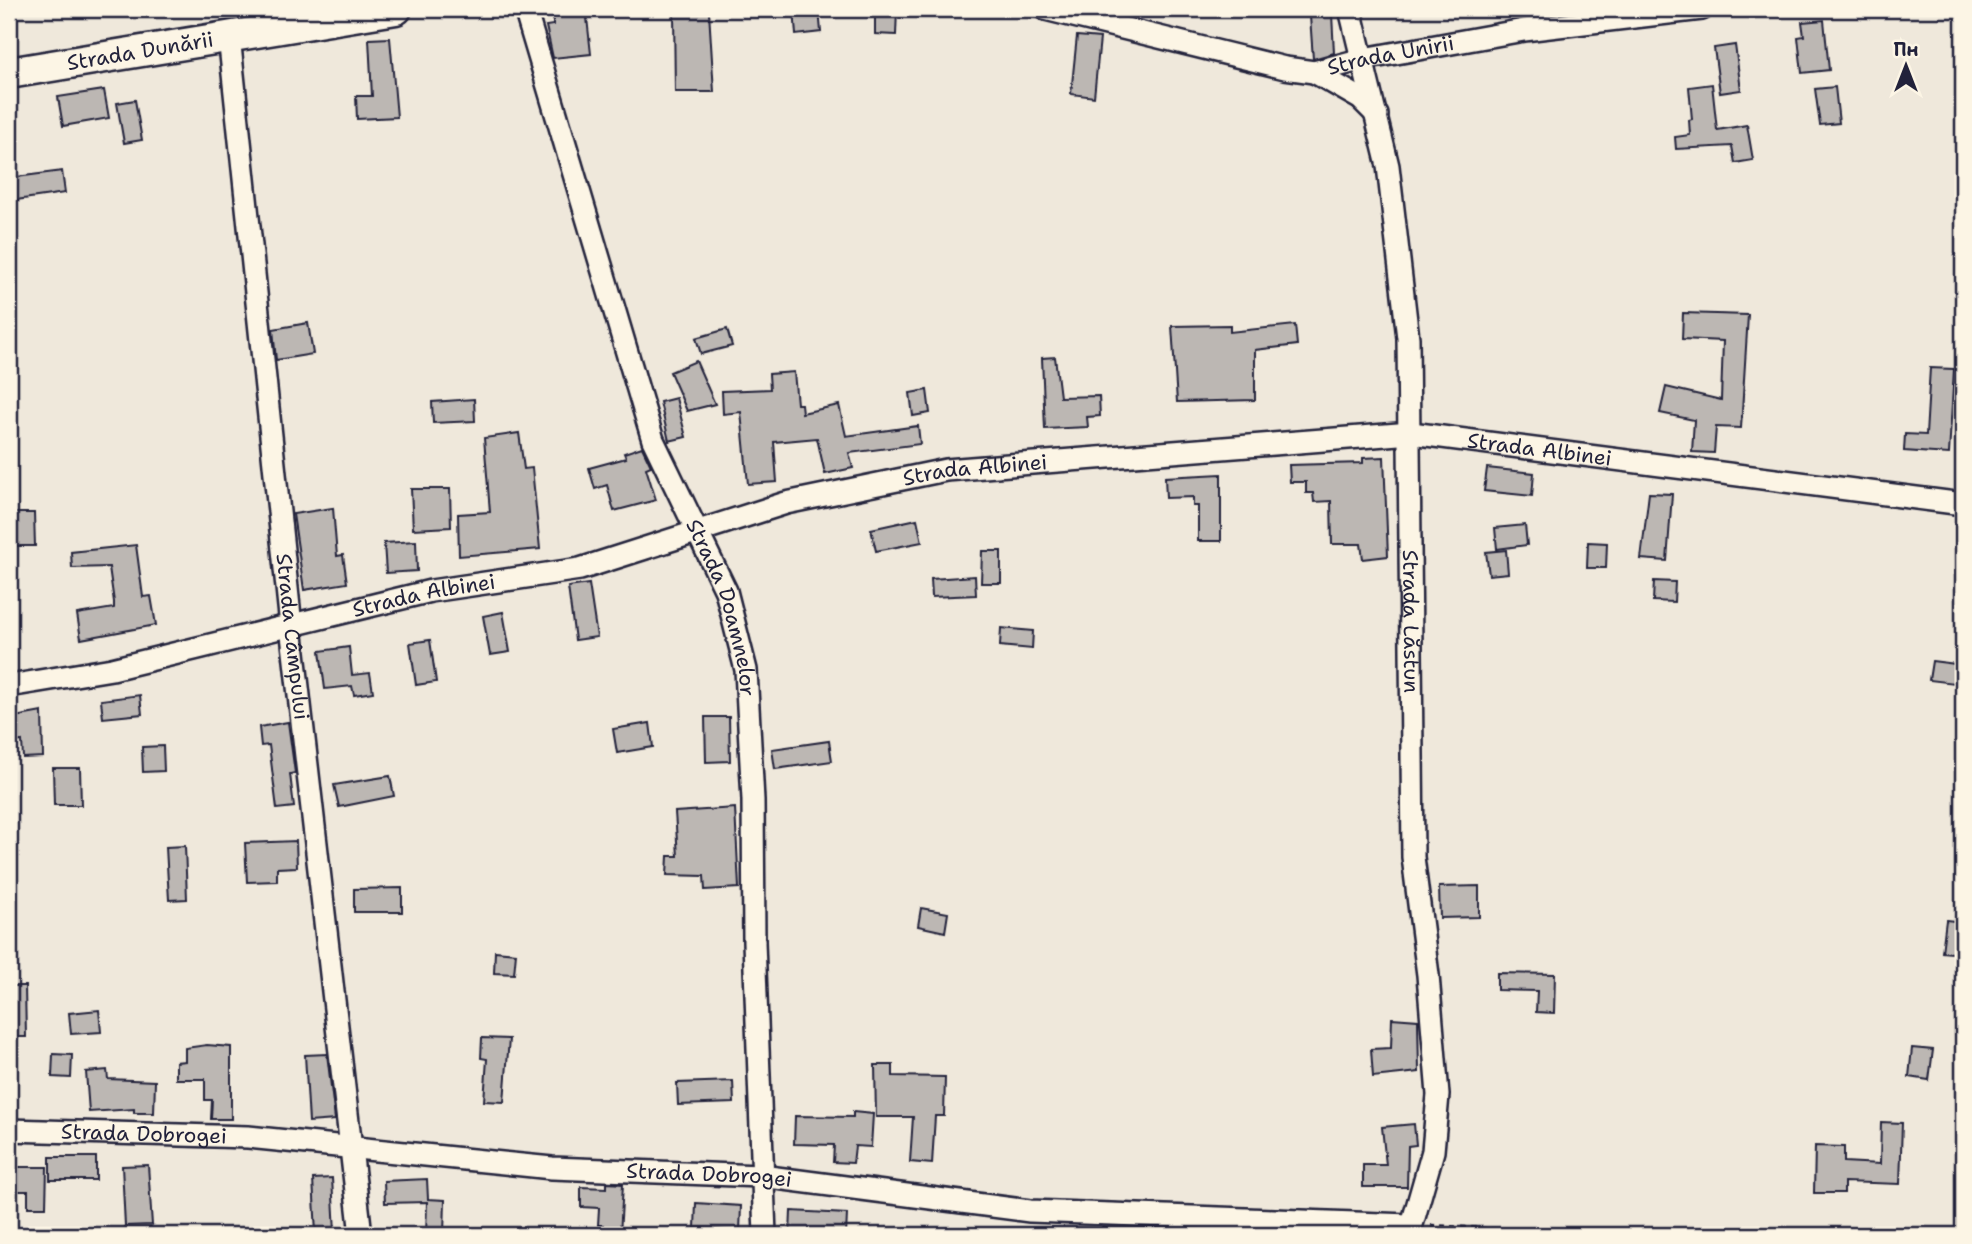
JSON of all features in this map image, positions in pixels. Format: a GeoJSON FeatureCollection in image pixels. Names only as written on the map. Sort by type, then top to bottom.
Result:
{"type":"FeatureCollection","features":[{"type":"Feature","properties":{"kind":"main road","name":"Strada Dunării"},"geometry":{"type":"LineString","coordinates":[[9,73],[396,9]]}},
{"type":"Feature","properties":{"kind":"street","name":"Strada Doamnelor"},"geometry":{"type":"LineString","coordinates":[[525,9],[653,440],[726,591],[746,670],[754,800],[761,1176],[765,1235]]}},
{"type":"Feature","properties":{"kind":"street","name":"Strada Unirii"},"geometry":{"type":"LineString","coordinates":[[1045,9],[1285,68],[1314,72],[1363,59],[1524,30],[1690,9]]}},
{"type":"Feature","properties":{"kind":"street","name":"Strada Lăstun"},"geometry":{"type":"LineString","coordinates":[[1350,9],[1388,166],[1408,338],[1413,857],[1428,975],[1438,1095],[1433,1151],[1409,1230]]}},
{"type":"Feature","properties":{"kind":"street","name":"Strada Câmpului"},"geometry":{"type":"LineString","coordinates":[[229,36],[291,626],[361,1235]]}},
{"type":"Feature","properties":{"kind":"street"},"geometry":{"type":"LineString","coordinates":[[1314,72],[1361,99],[1377,116]]}},
{"type":"Feature","properties":{"kind":"street","name":"Strada Albinei"},"geometry":{"type":"LineString","coordinates":[[9,685],[112,669],[431,591],[580,569],[786,503],[946,470],[1411,433],[1963,504]]}},
{"type":"Feature","properties":{"kind":"street","name":"Strada Dobrogei"},"geometry":{"type":"LineString","coordinates":[[9,1130],[248,1137],[552,1168],[761,1176],[1030,1211],[1409,1230]]}},
{"type":"Feature","properties":{"kind":"path"},"geometry":{"type":"LineString","coordinates":[[1409,1230],[1589,1235]]}},
{"type":"Feature","properties":{"kind":"building"},"geometry":{"type":"Polygon","coordinates":[[[553,9],[586,9],[591,54],[553,58],[546,26],[553,25],[553,9]]]}},
{"type":"Feature","properties":{"kind":"building"},"geometry":{"type":"Polygon","coordinates":[[[794,9],[819,9],[821,32],[796,35],[794,9]]]}},
{"type":"Feature","properties":{"kind":"building"},"geometry":{"type":"Polygon","coordinates":[[[875,9],[897,9],[896,35],[875,34],[875,9]]]}},
{"type":"Feature","properties":{"kind":"building"},"geometry":{"type":"Polygon","coordinates":[[[674,12],[709,12],[714,92],[675,92],[674,12]]]}},
{"type":"Feature","properties":{"kind":"building"},"geometry":{"type":"Polygon","coordinates":[[[1332,14],[1334,53],[1313,59],[1310,16],[1332,14]]]}},
{"type":"Feature","properties":{"kind":"building"},"geometry":{"type":"Polygon","coordinates":[[[1824,20],[1829,70],[1802,73],[1798,37],[1804,36],[1802,22],[1824,20]]]}},
{"type":"Feature","properties":{"kind":"building"},"geometry":{"type":"Polygon","coordinates":[[[1077,36],[1100,38],[1094,97],[1071,94],[1077,36]]]}},
{"type":"Feature","properties":{"kind":"building"},"geometry":{"type":"Polygon","coordinates":[[[390,38],[397,117],[357,119],[356,96],[372,96],[369,39],[390,38]]]}},
{"type":"Feature","properties":{"kind":"building"},"geometry":{"type":"Polygon","coordinates":[[[1735,45],[1741,90],[1720,93],[1714,48],[1735,45]]]}},
{"type":"Feature","properties":{"kind":"building"},"geometry":{"type":"Polygon","coordinates":[[[1712,84],[1717,130],[1747,125],[1753,160],[1735,163],[1732,146],[1676,149],[1675,137],[1690,135],[1689,120],[1692,119],[1689,87],[1712,84]]]}},
{"type":"Feature","properties":{"kind":"building"},"geometry":{"type":"Polygon","coordinates":[[[1835,87],[1839,123],[1820,125],[1815,89],[1835,87]]]}},
{"type":"Feature","properties":{"kind":"building"},"geometry":{"type":"Polygon","coordinates":[[[104,90],[109,118],[63,126],[58,97],[104,90]]]}},
{"type":"Feature","properties":{"kind":"building"},"geometry":{"type":"Polygon","coordinates":[[[135,100],[142,140],[124,143],[117,103],[135,100]]]}},
{"type":"Feature","properties":{"kind":"building"},"geometry":{"type":"Polygon","coordinates":[[[62,171],[65,193],[9,201],[9,178],[62,171]]]}},
{"type":"Feature","properties":{"kind":"building"},"geometry":{"type":"Polygon","coordinates":[[[1683,313],[1748,315],[1741,428],[1716,427],[1714,453],[1692,452],[1694,420],[1660,413],[1666,387],[1721,400],[1723,341],[1682,339],[1683,313]]]}},
{"type":"Feature","properties":{"kind":"building"},"geometry":{"type":"Polygon","coordinates":[[[308,323],[313,354],[276,360],[273,329],[308,323]]]}},
{"type":"Feature","properties":{"kind":"building"},"geometry":{"type":"Polygon","coordinates":[[[1230,325],[1230,332],[1295,325],[1297,345],[1255,350],[1255,400],[1177,402],[1172,326],[1230,325]]]}},
{"type":"Feature","properties":{"kind":"building"},"geometry":{"type":"Polygon","coordinates":[[[727,329],[732,346],[701,354],[696,338],[727,329]]]}},
{"type":"Feature","properties":{"kind":"building"},"geometry":{"type":"Polygon","coordinates":[[[1055,357],[1060,397],[1099,396],[1100,416],[1087,417],[1088,427],[1045,429],[1042,358],[1055,357]]]}},
{"type":"Feature","properties":{"kind":"building"},"geometry":{"type":"Polygon","coordinates":[[[696,361],[715,404],[687,411],[670,372],[696,361]]]}},
{"type":"Feature","properties":{"kind":"building"},"geometry":{"type":"Polygon","coordinates":[[[1930,368],[1954,369],[1949,454],[1904,451],[1905,434],[1926,435],[1930,368]]]}},
{"type":"Feature","properties":{"kind":"building"},"geometry":{"type":"Polygon","coordinates":[[[794,372],[797,404],[801,404],[802,413],[839,405],[846,436],[918,426],[920,444],[849,453],[853,468],[825,474],[817,438],[774,442],[777,482],[748,484],[741,412],[723,414],[722,391],[770,389],[769,374],[794,372]]]}},
{"type":"Feature","properties":{"kind":"building"},"geometry":{"type":"Polygon","coordinates":[[[927,390],[930,413],[913,416],[910,393],[927,390]]]}},
{"type":"Feature","properties":{"kind":"building"},"geometry":{"type":"Polygon","coordinates":[[[676,398],[686,437],[669,441],[660,402],[676,398]]]}},
{"type":"Feature","properties":{"kind":"building"},"geometry":{"type":"Polygon","coordinates":[[[474,399],[475,421],[433,423],[432,402],[474,399]]]}},
{"type":"Feature","properties":{"kind":"building"},"geometry":{"type":"Polygon","coordinates":[[[519,433],[524,469],[532,468],[540,549],[459,556],[458,514],[490,512],[484,438],[519,433]]]}},
{"type":"Feature","properties":{"kind":"building"},"geometry":{"type":"Polygon","coordinates":[[[642,447],[651,466],[646,468],[656,500],[614,511],[607,485],[595,489],[589,468],[626,458],[624,453],[642,447]]]}},
{"type":"Feature","properties":{"kind":"building"},"geometry":{"type":"Polygon","coordinates":[[[1384,457],[1388,556],[1363,559],[1361,544],[1332,544],[1331,501],[1314,502],[1313,493],[1306,493],[1306,482],[1290,482],[1289,465],[1363,463],[1363,458],[1384,457]]]}},
{"type":"Feature","properties":{"kind":"building"},"geometry":{"type":"Polygon","coordinates":[[[1487,468],[1534,473],[1532,496],[1484,491],[1487,468]]]}},
{"type":"Feature","properties":{"kind":"building"},"geometry":{"type":"Polygon","coordinates":[[[1221,474],[1221,541],[1198,541],[1198,506],[1193,506],[1193,497],[1166,498],[1165,477],[1221,474]]]}},
{"type":"Feature","properties":{"kind":"building"},"geometry":{"type":"Polygon","coordinates":[[[411,489],[450,489],[451,527],[413,529],[411,489]]]}},
{"type":"Feature","properties":{"kind":"building"},"geometry":{"type":"Polygon","coordinates":[[[1649,493],[1672,494],[1667,561],[1641,559],[1649,493]]]}},
{"type":"Feature","properties":{"kind":"building"},"geometry":{"type":"Polygon","coordinates":[[[333,508],[337,556],[343,555],[347,583],[304,590],[293,514],[333,508]]]}},
{"type":"Feature","properties":{"kind":"building"},"geometry":{"type":"Polygon","coordinates":[[[9,513],[34,513],[35,546],[9,546],[9,513]]]}},
{"type":"Feature","properties":{"kind":"building"},"geometry":{"type":"Polygon","coordinates":[[[917,519],[922,542],[876,551],[871,529],[917,519]]]}},
{"type":"Feature","properties":{"kind":"building"},"geometry":{"type":"Polygon","coordinates":[[[1525,525],[1527,545],[1497,549],[1495,528],[1525,525]]]}},
{"type":"Feature","properties":{"kind":"building"},"geometry":{"type":"Polygon","coordinates":[[[416,541],[417,571],[386,573],[384,543],[416,541]]]}},
{"type":"Feature","properties":{"kind":"building"},"geometry":{"type":"Polygon","coordinates":[[[1588,542],[1607,543],[1606,568],[1587,568],[1588,542]]]}},
{"type":"Feature","properties":{"kind":"building"},"geometry":{"type":"Polygon","coordinates":[[[136,545],[143,597],[151,596],[156,625],[81,639],[77,614],[114,608],[114,602],[109,567],[72,568],[71,552],[136,545]]]}},
{"type":"Feature","properties":{"kind":"building"},"geometry":{"type":"Polygon","coordinates":[[[1506,550],[1508,573],[1489,575],[1486,552],[1506,550]]]}},
{"type":"Feature","properties":{"kind":"building"},"geometry":{"type":"Polygon","coordinates":[[[982,551],[1001,551],[1001,583],[981,583],[982,551]]]}},
{"type":"Feature","properties":{"kind":"building"},"geometry":{"type":"Polygon","coordinates":[[[975,576],[976,595],[932,597],[931,579],[975,576]]]}},
{"type":"Feature","properties":{"kind":"building"},"geometry":{"type":"Polygon","coordinates":[[[1654,581],[1675,582],[1674,602],[1653,601],[1654,581]]]}},
{"type":"Feature","properties":{"kind":"building"},"geometry":{"type":"Polygon","coordinates":[[[589,584],[597,637],[575,640],[568,587],[589,584]]]}},
{"type":"Feature","properties":{"kind":"building"},"geometry":{"type":"Polygon","coordinates":[[[503,612],[510,652],[490,655],[483,616],[503,612]]]}},
{"type":"Feature","properties":{"kind":"building"},"geometry":{"type":"Polygon","coordinates":[[[1001,628],[1033,631],[1032,649],[1000,646],[1001,628]]]}},
{"type":"Feature","properties":{"kind":"building"},"geometry":{"type":"Polygon","coordinates":[[[430,640],[436,682],[416,685],[410,643],[430,640]]]}},
{"type":"Feature","properties":{"kind":"building"},"geometry":{"type":"Polygon","coordinates":[[[349,647],[352,675],[370,673],[373,692],[354,695],[352,686],[325,689],[320,651],[349,647]]]}},
{"type":"Feature","properties":{"kind":"building"},"geometry":{"type":"Polygon","coordinates":[[[1932,661],[1963,665],[1963,684],[1929,680],[1932,661]]]}},
{"type":"Feature","properties":{"kind":"building"},"geometry":{"type":"Polygon","coordinates":[[[140,695],[142,714],[103,718],[101,700],[140,695]]]}},
{"type":"Feature","properties":{"kind":"building"},"geometry":{"type":"Polygon","coordinates":[[[42,712],[43,757],[23,758],[22,741],[9,743],[9,718],[42,712]]]}},
{"type":"Feature","properties":{"kind":"building"},"geometry":{"type":"Polygon","coordinates":[[[705,717],[729,717],[730,761],[706,762],[705,717]]]}},
{"type":"Feature","properties":{"kind":"building"},"geometry":{"type":"Polygon","coordinates":[[[288,722],[295,773],[290,774],[294,807],[277,809],[269,745],[261,746],[259,727],[288,722]]]}},
{"type":"Feature","properties":{"kind":"building"},"geometry":{"type":"Polygon","coordinates":[[[650,723],[653,747],[617,753],[613,729],[650,723]]]}},
{"type":"Feature","properties":{"kind":"building"},"geometry":{"type":"Polygon","coordinates":[[[829,741],[832,761],[775,769],[772,749],[829,741]]]}},
{"type":"Feature","properties":{"kind":"building"},"geometry":{"type":"Polygon","coordinates":[[[163,746],[164,771],[143,772],[142,747],[163,746]]]}},
{"type":"Feature","properties":{"kind":"building"},"geometry":{"type":"Polygon","coordinates":[[[53,768],[80,768],[81,805],[54,805],[53,768]]]}},
{"type":"Feature","properties":{"kind":"building"},"geometry":{"type":"Polygon","coordinates":[[[390,776],[394,796],[339,807],[334,785],[390,776]]]}},
{"type":"Feature","properties":{"kind":"building"},"geometry":{"type":"Polygon","coordinates":[[[735,808],[739,888],[705,890],[704,876],[667,875],[668,856],[678,856],[675,812],[735,808]]]}},
{"type":"Feature","properties":{"kind":"building"},"geometry":{"type":"Polygon","coordinates":[[[296,841],[297,867],[277,868],[277,881],[247,882],[245,843],[296,841]]]}},
{"type":"Feature","properties":{"kind":"building"},"geometry":{"type":"Polygon","coordinates":[[[185,846],[187,899],[169,900],[166,847],[185,846]]]}},
{"type":"Feature","properties":{"kind":"building"},"geometry":{"type":"Polygon","coordinates":[[[1479,886],[1479,917],[1440,918],[1439,887],[1479,886]]]}},
{"type":"Feature","properties":{"kind":"building"},"geometry":{"type":"Polygon","coordinates":[[[402,888],[402,912],[354,912],[354,889],[402,888]]]}},
{"type":"Feature","properties":{"kind":"building"},"geometry":{"type":"Polygon","coordinates":[[[921,908],[948,913],[945,932],[918,926],[921,908]]]}},
{"type":"Feature","properties":{"kind":"building"},"geometry":{"type":"Polygon","coordinates":[[[1946,920],[1963,922],[1963,954],[1942,952],[1946,920]]]}},
{"type":"Feature","properties":{"kind":"building"},"geometry":{"type":"Polygon","coordinates":[[[495,951],[516,953],[514,974],[494,973],[495,951]]]}},
{"type":"Feature","properties":{"kind":"building"},"geometry":{"type":"Polygon","coordinates":[[[1497,973],[1555,974],[1554,1013],[1536,1012],[1537,991],[1497,990],[1497,973]]]}},
{"type":"Feature","properties":{"kind":"building"},"geometry":{"type":"Polygon","coordinates":[[[9,986],[25,986],[26,1037],[9,1037],[9,986]]]}},
{"type":"Feature","properties":{"kind":"building"},"geometry":{"type":"Polygon","coordinates":[[[99,1010],[101,1032],[71,1034],[69,1013],[99,1010]]]}},
{"type":"Feature","properties":{"kind":"building"},"geometry":{"type":"Polygon","coordinates":[[[1392,1018],[1418,1020],[1419,1072],[1373,1077],[1371,1049],[1391,1048],[1392,1018]]]}},
{"type":"Feature","properties":{"kind":"building"},"geometry":{"type":"Polygon","coordinates":[[[482,1038],[509,1039],[504,1102],[484,1101],[487,1059],[481,1058],[482,1038]]]}},
{"type":"Feature","properties":{"kind":"building"},"geometry":{"type":"Polygon","coordinates":[[[207,1045],[231,1047],[231,1119],[211,1119],[212,1100],[205,1100],[205,1079],[176,1079],[176,1062],[185,1061],[185,1048],[207,1045]]]}},
{"type":"Feature","properties":{"kind":"building"},"geometry":{"type":"Polygon","coordinates":[[[1912,1048],[1933,1050],[1929,1080],[1909,1077],[1912,1048]]]}},
{"type":"Feature","properties":{"kind":"building"},"geometry":{"type":"Polygon","coordinates":[[[53,1054],[72,1055],[71,1078],[52,1077],[53,1054]]]}},
{"type":"Feature","properties":{"kind":"building"},"geometry":{"type":"Polygon","coordinates":[[[327,1054],[335,1120],[309,1122],[305,1055],[327,1054]]]}},
{"type":"Feature","properties":{"kind":"building"},"geometry":{"type":"Polygon","coordinates":[[[875,1065],[893,1065],[893,1076],[945,1077],[944,1116],[935,1116],[932,1164],[910,1162],[913,1117],[876,1117],[875,1065]]]}},
{"type":"Feature","properties":{"kind":"building"},"geometry":{"type":"Polygon","coordinates":[[[107,1070],[108,1079],[155,1081],[154,1113],[134,1113],[134,1109],[89,1112],[86,1072],[107,1070]]]}},
{"type":"Feature","properties":{"kind":"building"},"geometry":{"type":"Polygon","coordinates":[[[733,1081],[734,1103],[678,1105],[677,1083],[733,1081]]]}},
{"type":"Feature","properties":{"kind":"building"},"geometry":{"type":"Polygon","coordinates":[[[853,1112],[873,1114],[871,1147],[855,1146],[853,1163],[833,1162],[834,1145],[794,1144],[795,1116],[853,1117],[853,1112]]]}},
{"type":"Feature","properties":{"kind":"building"},"geometry":{"type":"Polygon","coordinates":[[[1881,1122],[1902,1123],[1900,1184],[1844,1182],[1844,1193],[1814,1193],[1815,1146],[1844,1147],[1844,1162],[1880,1164],[1881,1122]]]}},
{"type":"Feature","properties":{"kind":"building"},"geometry":{"type":"Polygon","coordinates":[[[1414,1124],[1416,1145],[1408,1146],[1407,1187],[1363,1187],[1363,1165],[1386,1165],[1382,1127],[1414,1124]]]}},
{"type":"Feature","properties":{"kind":"building"},"geometry":{"type":"Polygon","coordinates":[[[50,1157],[96,1157],[96,1180],[50,1180],[50,1157]]]}},
{"type":"Feature","properties":{"kind":"building"},"geometry":{"type":"Polygon","coordinates":[[[148,1165],[152,1225],[125,1226],[122,1166],[148,1165]]]}},
{"type":"Feature","properties":{"kind":"building"},"geometry":{"type":"Polygon","coordinates":[[[12,1167],[47,1167],[46,1207],[28,1207],[28,1191],[12,1191],[12,1167]]]}},
{"type":"Feature","properties":{"kind":"building"},"geometry":{"type":"Polygon","coordinates":[[[332,1178],[335,1232],[316,1233],[313,1179],[332,1178]]]}},
{"type":"Feature","properties":{"kind":"building"},"geometry":{"type":"Polygon","coordinates":[[[427,1179],[428,1199],[445,1200],[444,1235],[426,1235],[427,1202],[385,1203],[384,1181],[427,1179]]]}},
{"type":"Feature","properties":{"kind":"building"},"geometry":{"type":"Polygon","coordinates":[[[607,1183],[623,1184],[620,1235],[603,1235],[603,1225],[598,1225],[599,1208],[581,1207],[581,1187],[607,1188],[607,1183]]]}},
{"type":"Feature","properties":{"kind":"building"},"geometry":{"type":"Polygon","coordinates":[[[696,1203],[741,1206],[740,1231],[695,1228],[696,1203]]]}},
{"type":"Feature","properties":{"kind":"building"},"geometry":{"type":"Polygon","coordinates":[[[791,1211],[847,1214],[846,1235],[790,1235],[791,1211]]]}}]}
